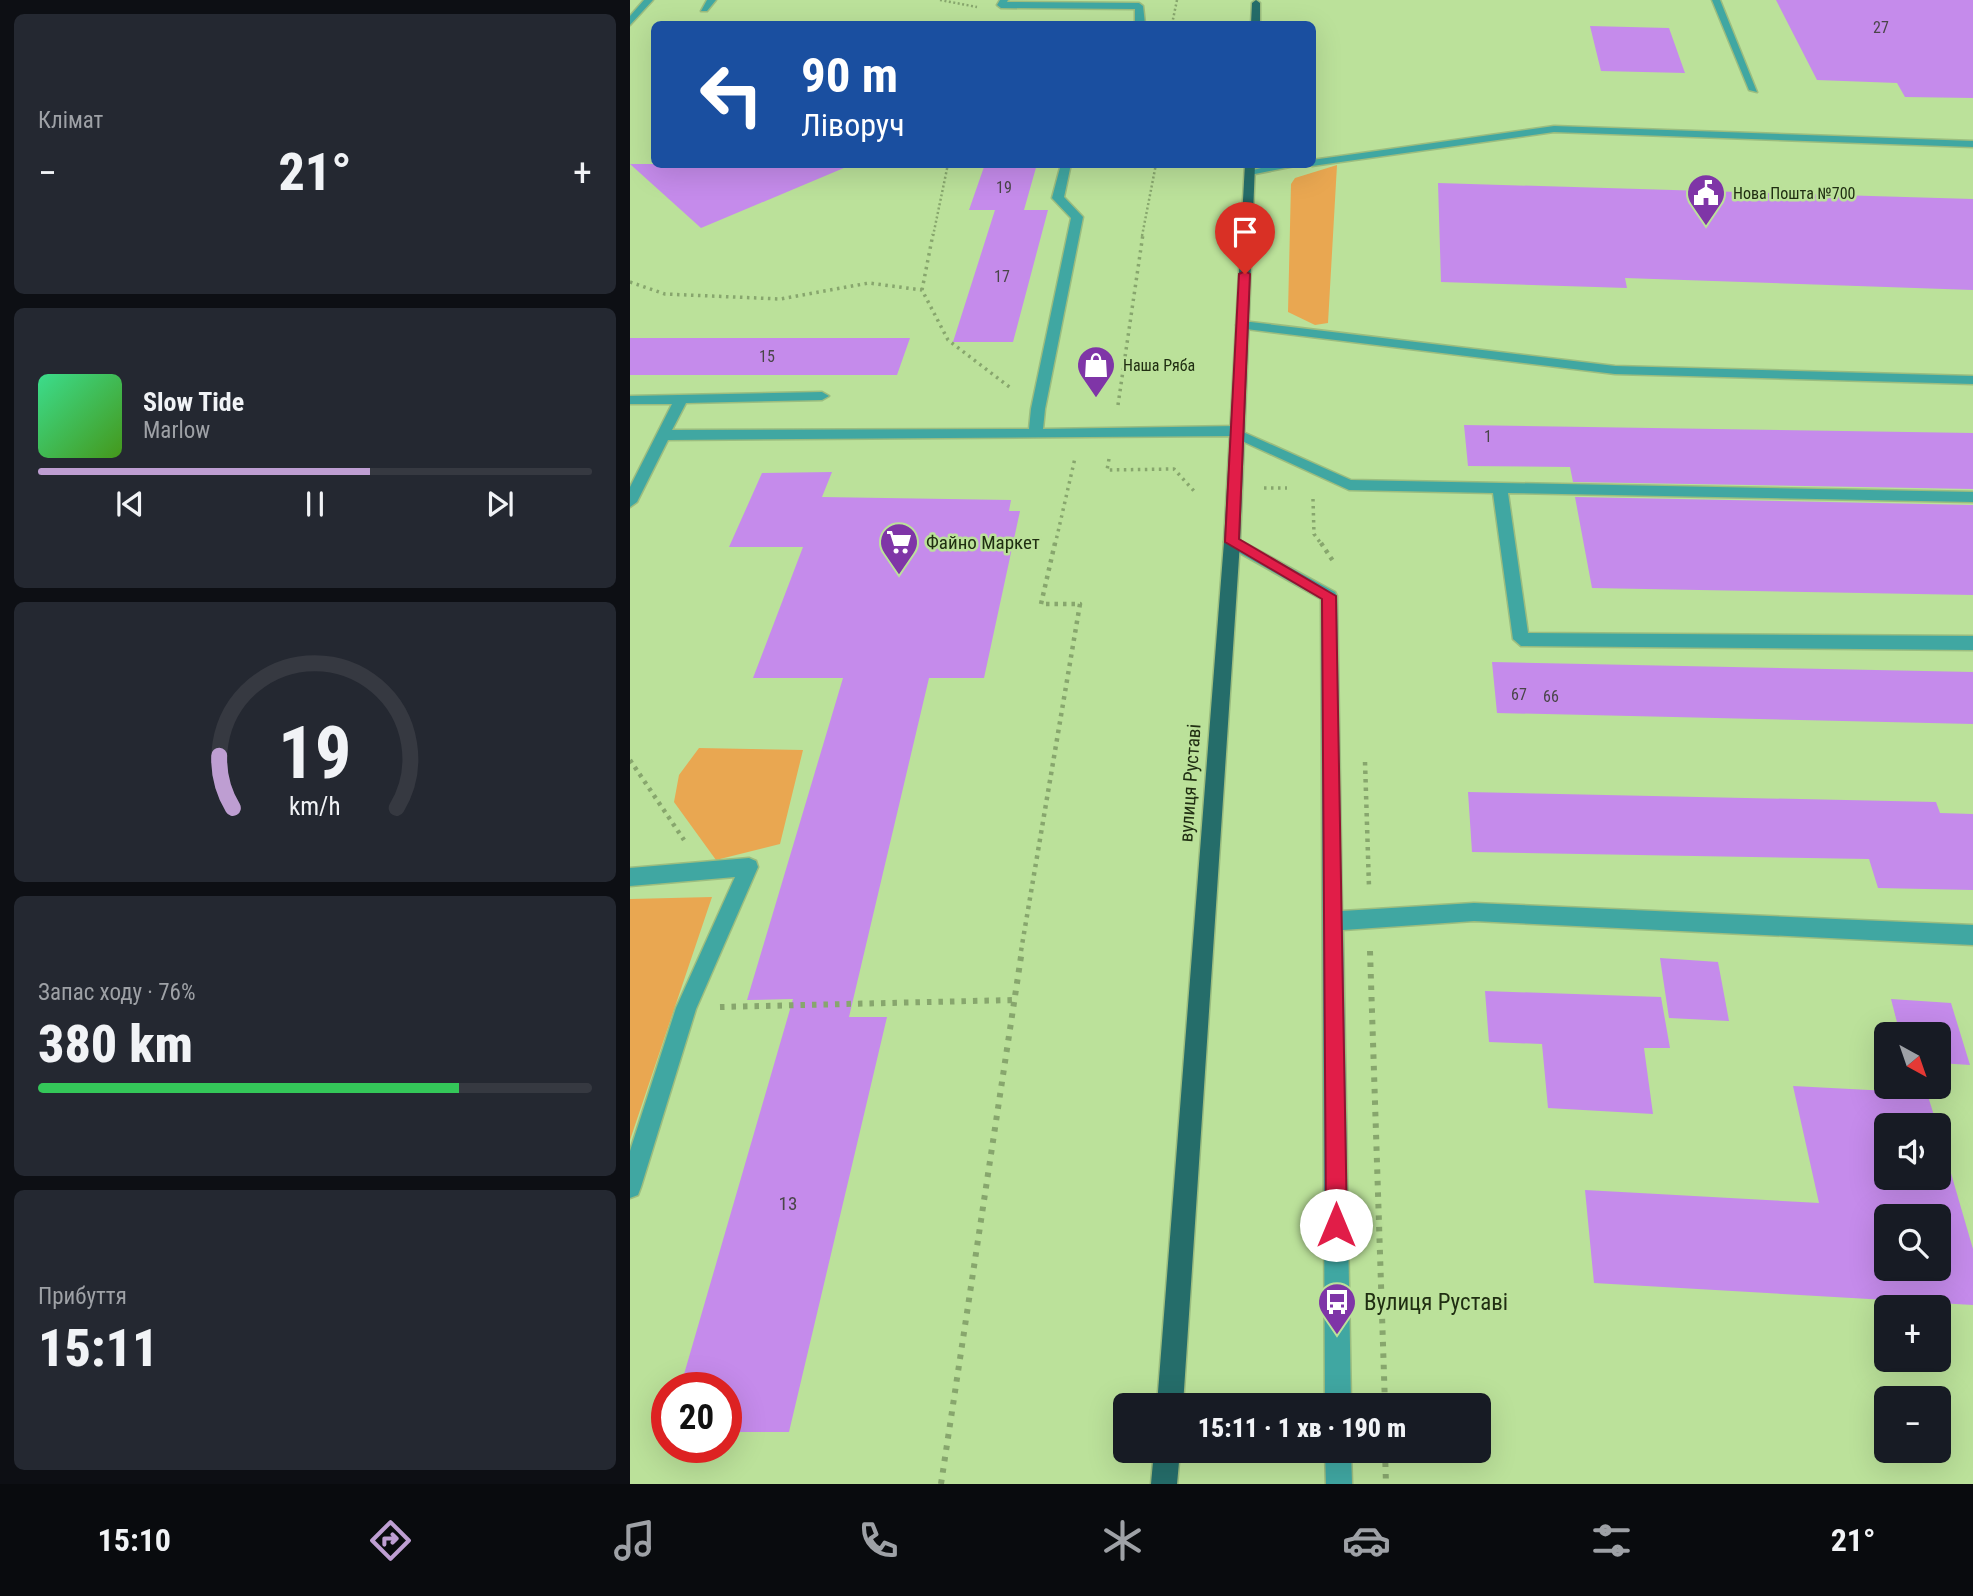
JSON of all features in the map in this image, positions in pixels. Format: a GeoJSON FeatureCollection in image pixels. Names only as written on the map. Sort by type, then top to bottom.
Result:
{"type":"FeatureCollection","features":[{"type":"Feature","properties":{"kind":"main road"},"geometry":{"type":"LineString","coordinates":[[1255,21],[1256,1]]}},
{"type":"Feature","properties":{"kind":"main road","name":"вулиця Руставі"},"geometry":{"type":"LineString","coordinates":[[1171,1393],[1232,542],[1250,168]]}},
{"type":"Feature","properties":{"kind":"main road"},"geometry":{"type":"LineString","coordinates":[[1164,1484],[1166,1463]]}},
{"type":"Feature","properties":{"kind":"lane"},"geometry":{"type":"LineString","coordinates":[[630,22],[649,0]]}},
{"type":"Feature","properties":{"kind":"lane"},"geometry":{"type":"LineString","coordinates":[[704,9],[712,0]]}},
{"type":"Feature","properties":{"kind":"lane"},"geometry":{"type":"LineString","coordinates":[[1003,0],[1001,5],[1139,3],[1140,21]]}},
{"type":"Feature","properties":{"kind":"lane"},"geometry":{"type":"LineString","coordinates":[[1716,0],[1754,90]]}},
{"type":"Feature","properties":{"kind":"lane"},"geometry":{"type":"LineString","coordinates":[[1316,162],[1554,129],[1973,144]]}},
{"type":"Feature","properties":{"kind":"lane"},"geometry":{"type":"LineString","coordinates":[[1036,434],[1038,408],[1077,218],[1058,198],[1065,168]]}},
{"type":"Feature","properties":{"kind":"lane"},"geometry":{"type":"LineString","coordinates":[[1242,325],[1615,370],[1973,380]]}},
{"type":"Feature","properties":{"kind":"lane"},"geometry":{"type":"LineString","coordinates":[[630,400],[822,396]]}},
{"type":"Feature","properties":{"kind":"lane"},"geometry":{"type":"LineString","coordinates":[[630,502],[680,401]]}},
{"type":"Feature","properties":{"kind":"lane"},"geometry":{"type":"LineString","coordinates":[[662,435],[1237,433],[1349,485],[1973,497]]}},
{"type":"Feature","properties":{"kind":"lane"},"geometry":{"type":"LineString","coordinates":[[1500,488],[1521,639],[1973,643]]}},
{"type":"Feature","properties":{"kind":"lane"},"geometry":{"type":"LineString","coordinates":[[1232,542],[1329,596],[1338,1393]]}},
{"type":"Feature","properties":{"kind":"lane"},"geometry":{"type":"LineString","coordinates":[[630,877],[749,867],[686,1008],[630,1187]]}},
{"type":"Feature","properties":{"kind":"lane"},"geometry":{"type":"LineString","coordinates":[[1334,921],[1474,912],[1973,935]]}},
{"type":"Feature","properties":{"kind":"lane"},"geometry":{"type":"LineString","coordinates":[[1338,1463],[1339,1484]]}},
{"type":"Feature","properties":{"kind":"path"},"geometry":{"type":"LineString","coordinates":[[940,0],[986,9]]}},
{"type":"Feature","properties":{"kind":"path"},"geometry":{"type":"LineString","coordinates":[[1173,21],[1177,0]]}},
{"type":"Feature","properties":{"kind":"path"},"geometry":{"type":"LineString","coordinates":[[947,168],[922,290],[948,340],[1038,408]]}},
{"type":"Feature","properties":{"kind":"path"},"geometry":{"type":"LineString","coordinates":[[1155,168],[1142,225],[1136,301],[1107,470],[1174,469],[1194,491]]}},
{"type":"Feature","properties":{"kind":"path"},"geometry":{"type":"LineString","coordinates":[[630,282],[665,294],[780,299],[869,283],[922,290]]}},
{"type":"Feature","properties":{"kind":"path"},"geometry":{"type":"LineString","coordinates":[[941,1484],[1013,1000],[1080,604],[1041,604],[1077,449],[1114,432]]}},
{"type":"Feature","properties":{"kind":"path"},"geometry":{"type":"LineString","coordinates":[[630,760],[706,871]]}},
{"type":"Feature","properties":{"kind":"path"},"geometry":{"type":"LineString","coordinates":[[686,1008],[1013,1000]]}},
{"type":"Feature","properties":{"kind":"path"},"geometry":{"type":"LineString","coordinates":[[1385,1463],[1386,1484]]}},
{"type":"Feature","properties":{"kind":"shaded area"},"geometry":{"type":"Polygon","coordinates":[[[1337,165],[1328,323],[1315,325],[1288,312],[1291,184],[1295,178],[1337,165]]]}},
{"type":"Feature","properties":{"kind":"shaded area"},"geometry":{"type":"Polygon","coordinates":[[[699,748],[803,750],[780,844],[716,860],[674,802],[679,775],[699,748]]]}},
{"type":"Feature","properties":{"kind":"shaded area"},"geometry":{"type":"Polygon","coordinates":[[[712,897],[630,1140],[630,899],[712,897]]]}},
{"type":"Feature","properties":{"kind":"building"},"geometry":{"type":"Polygon","coordinates":[[[1776,0],[1973,0],[1973,98],[1905,97],[1897,83],[1817,80],[1776,0]]]}},
{"type":"Feature","properties":{"kind":"building"},"geometry":{"type":"Polygon","coordinates":[[[1590,26],[1669,28],[1685,73],[1601,71],[1590,26]]]}},
{"type":"Feature","properties":{"kind":"building"},"geometry":{"type":"Polygon","coordinates":[[[630,164],[651,164],[651,168],[844,168],[701,228],[630,164]]]}},
{"type":"Feature","properties":{"kind":"building"},"geometry":{"type":"Polygon","coordinates":[[[984,168],[1036,168],[1024,210],[969,210],[984,168]]]}},
{"type":"Feature","properties":{"kind":"building","name":"Нова Пошта №700"},"geometry":{"type":"Polygon","coordinates":[[[1438,183],[1973,199],[1973,290],[1625,278],[1627,288],[1441,282],[1438,183]]]}},
{"type":"Feature","properties":{"kind":"building"},"geometry":{"type":"Polygon","coordinates":[[[995,210],[1048,210],[1013,342],[953,342],[995,210]]]}},
{"type":"Feature","properties":{"kind":"building"},"geometry":{"type":"Polygon","coordinates":[[[630,338],[910,338],[897,375],[630,375],[630,338]]]}},
{"type":"Feature","properties":{"kind":"building"},"geometry":{"type":"Polygon","coordinates":[[[1464,425],[1973,433],[1973,489],[1573,482],[1570,467],[1468,466],[1464,425]]]}},
{"type":"Feature","properties":{"kind":"building"},"geometry":{"type":"Polygon","coordinates":[[[832,472],[822,497],[1011,500],[1009,511],[1020,511],[984,678],[929,678],[849,1017],[887,1017],[789,1432],[742,1432],[742,1372],[685,1372],[793,999],[747,1000],[843,678],[753,678],[803,547],[729,547],[762,473],[832,472]]]}},
{"type":"Feature","properties":{"kind":"building"},"geometry":{"type":"Polygon","coordinates":[[[1575,497],[1973,505],[1973,595],[1592,588],[1575,497]]]}},
{"type":"Feature","properties":{"kind":"building"},"geometry":{"type":"Polygon","coordinates":[[[1492,662],[1973,672],[1973,724],[1497,713],[1492,662]]]}},
{"type":"Feature","properties":{"kind":"building"},"geometry":{"type":"Polygon","coordinates":[[[1468,792],[1936,802],[1940,813],[1973,814],[1973,890],[1878,888],[1869,859],[1472,852],[1468,792]]]}},
{"type":"Feature","properties":{"kind":"building"},"geometry":{"type":"Polygon","coordinates":[[[1660,958],[1718,962],[1729,1021],[1669,1018],[1660,958]]]}},
{"type":"Feature","properties":{"kind":"building"},"geometry":{"type":"Polygon","coordinates":[[[1485,991],[1661,997],[1670,1048],[1644,1048],[1653,1114],[1548,1108],[1542,1044],[1489,1042],[1485,991]]]}},
{"type":"Feature","properties":{"kind":"building"},"geometry":{"type":"Polygon","coordinates":[[[1891,999],[1951,1003],[1970,1065],[1951,1064],[1951,1022],[1897,1022],[1891,999]]]}},
{"type":"Feature","properties":{"kind":"building"},"geometry":{"type":"Polygon","coordinates":[[[1793,1086],[1874,1090],[1874,1099],[1929,1099],[1933,1113],[1874,1113],[1874,1190],[1951,1190],[1951,1173],[1973,1249],[1973,1305],[1951,1304],[1951,1295],[1874,1295],[1874,1299],[1594,1283],[1585,1190],[1819,1203],[1793,1086]]]}},
{"type":"Feature","properties":{"kind":"place","name":"Нова Пошта №700"},"geometry":{"type":"Point","coordinates":[1706,227]}},
{"type":"Feature","properties":{"kind":"place","name":"Наша Ряба"},"geometry":{"type":"Point","coordinates":[1096,399]}},
{"type":"Feature","properties":{"kind":"place","name":"Файно Маркет"},"geometry":{"type":"Point","coordinates":[899,576]}},
{"type":"Feature","properties":{"kind":"place","name":"Вулиця Руставі"},"geometry":{"type":"Point","coordinates":[1337,1336]}},
{"type":"Feature","properties":{"kind":"route"},"geometry":{"type":"LineString","coordinates":[[1245,274],[1232,542],[1329,596],[1336,1225]]}}]}
